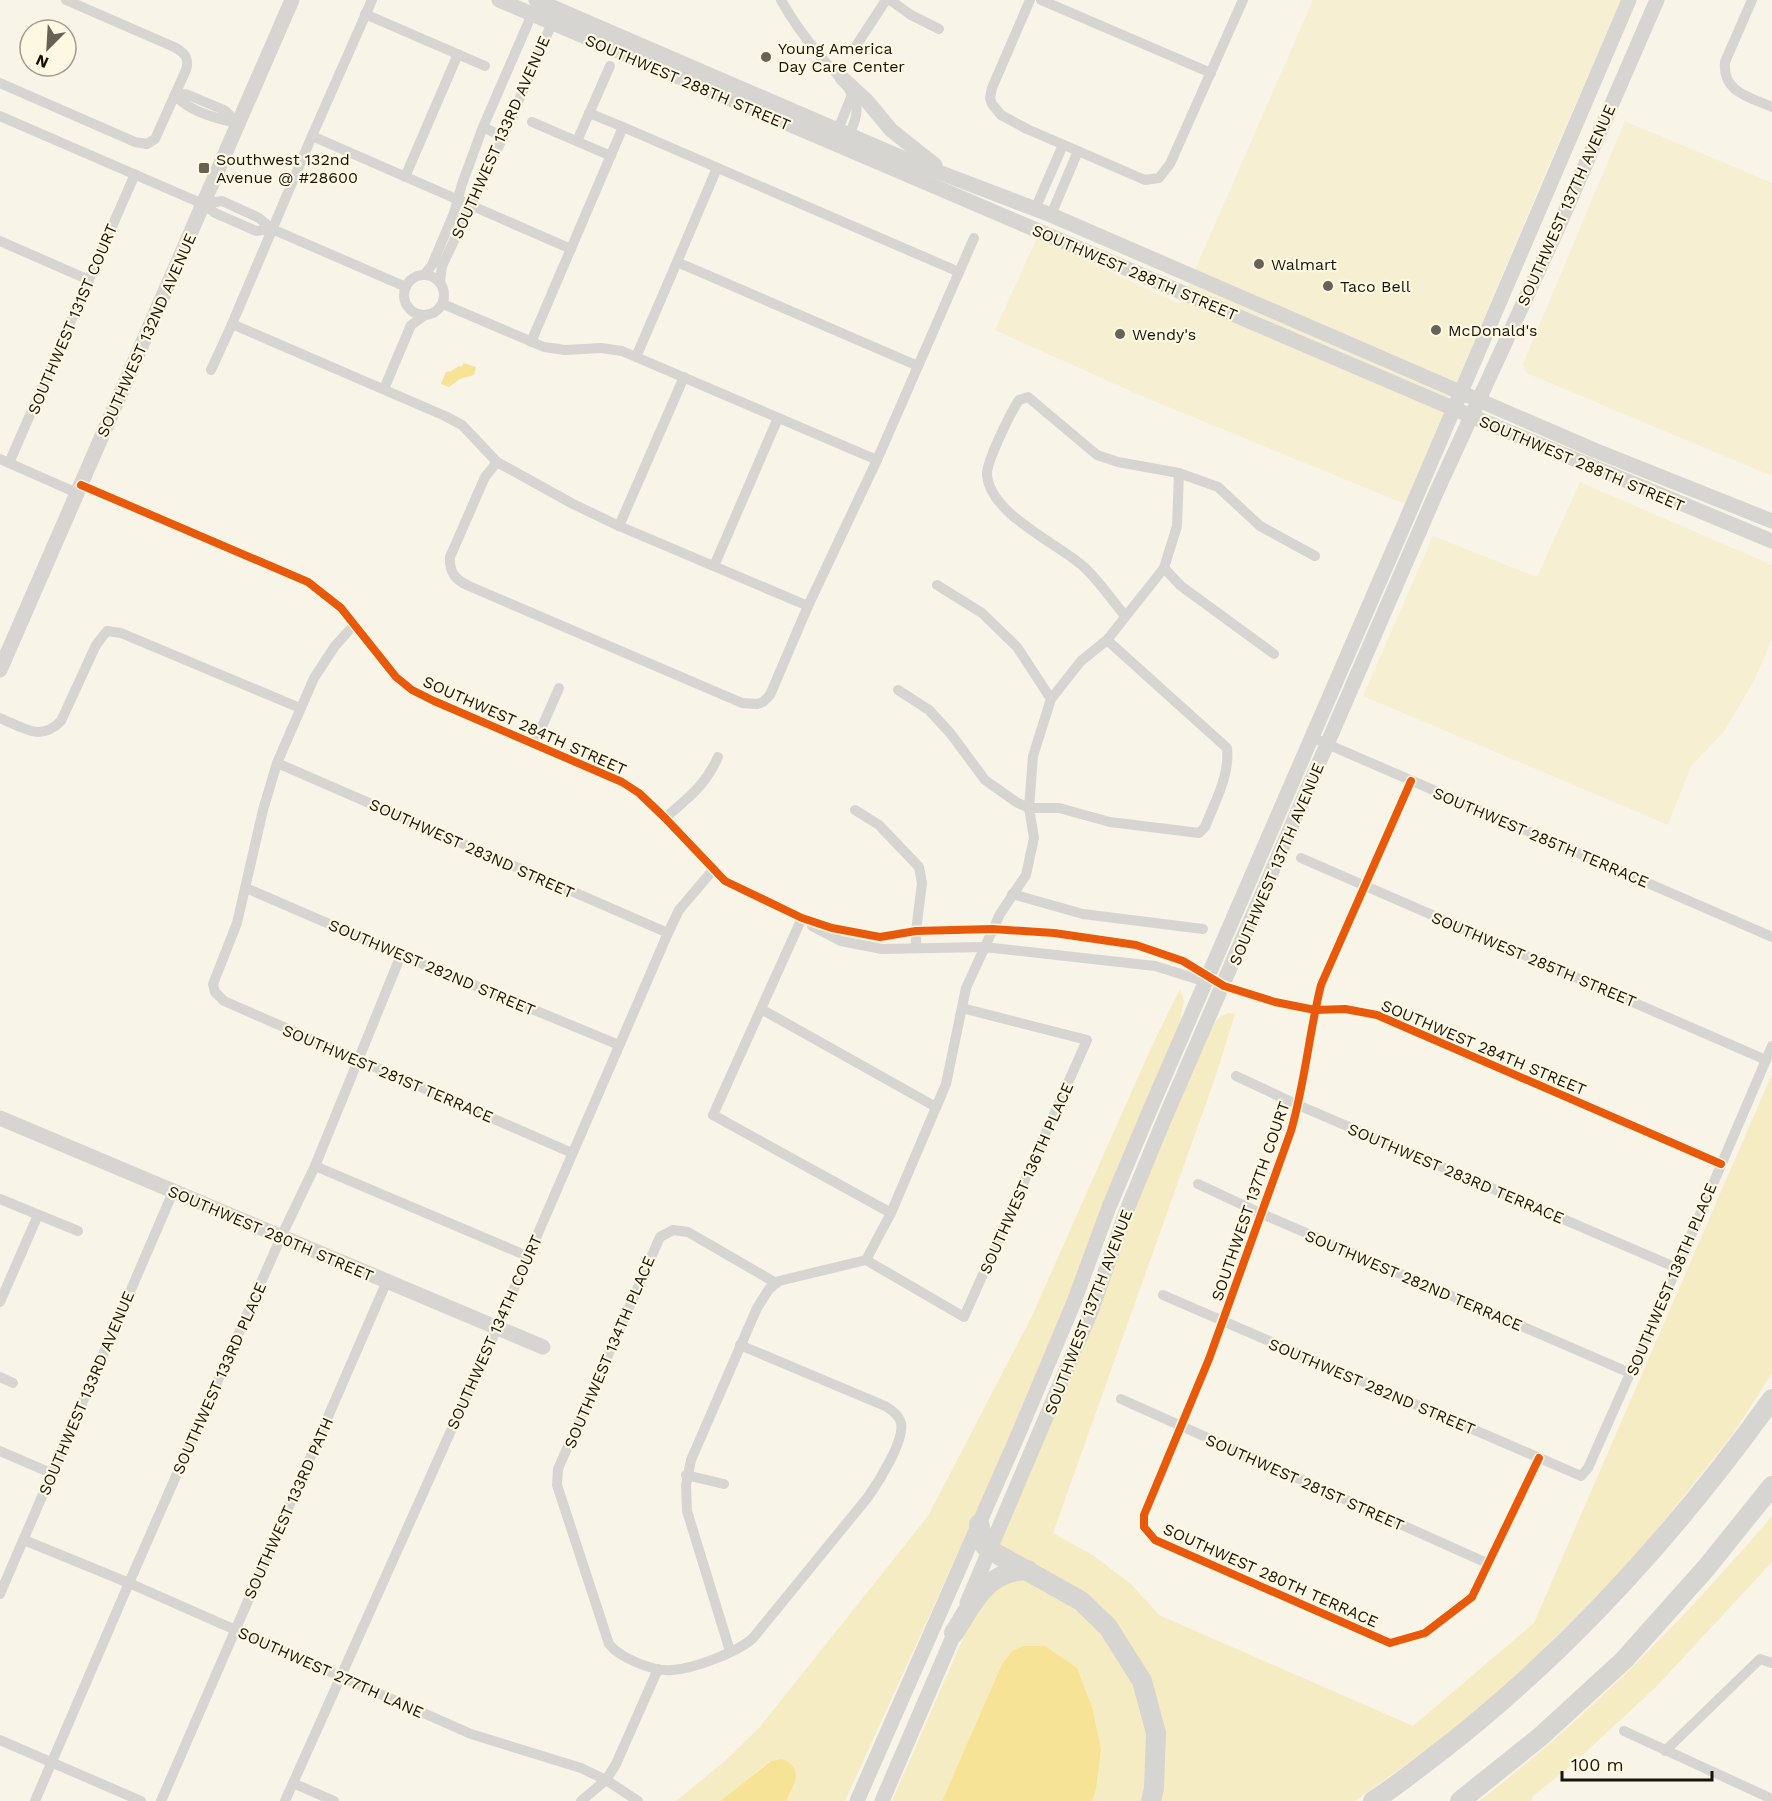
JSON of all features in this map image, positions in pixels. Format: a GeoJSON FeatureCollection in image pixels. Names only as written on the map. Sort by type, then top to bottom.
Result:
{"type":"FeatureCollection","features":[{"type":"Feature","properties":{"kind":"highway"},"geometry":{"type":"LineString","coordinates":[[1740,1445],[1756,1408],[1772,1382]]}},
{"type":"Feature","properties":{"kind":"highway"},"geometry":{"type":"LineString","coordinates":[[1373,1801],[1494,1709],[1577,1633],[1661,1542],[1740,1445],[1772,1399]]}},
{"type":"Feature","properties":{"kind":"highway"},"geometry":{"type":"LineString","coordinates":[[1460,1801],[1540,1737],[1624,1660],[1707,1567],[1772,1486]]}},
{"type":"Feature","properties":{"kind":"highway"},"geometry":{"type":"LineString","coordinates":[[979,1524],[985,1546],[990,1550],[1081,1601],[1108,1627],[1142,1681],[1156,1733],[1154,1788],[1151,1801]]}},
{"type":"Feature","properties":{"kind":"highway"},"geometry":{"type":"LineString","coordinates":[[954,1633],[980,1593],[996,1577],[1015,1571],[1028,1570]]}},
{"type":"Feature","properties":{"kind":"main road","name":"SOUTHWEST 132ND AVENUE"},"geometry":{"type":"LineString","coordinates":[[0,670],[292,0]]}},
{"type":"Feature","properties":{"kind":"main road","name":"SOUTHWEST 288TH STREET"},"geometry":{"type":"LineString","coordinates":[[499,0],[539,7],[1471,416],[1772,542]]}},
{"type":"Feature","properties":{"kind":"main road","name":"SOUTHWEST 137TH AVENUE"},"geometry":{"type":"LineString","coordinates":[[857,1801],[1074,1302],[1131,1154],[1391,557],[1629,0]]}},
{"type":"Feature","properties":{"kind":"main road","name":"SOUTHWEST 137TH AVENUE"},"geometry":{"type":"LineString","coordinates":[[882,1801],[1092,1310],[1126,1212],[1147,1161],[1406,563],[1557,230],[1650,7],[1657,0]]}},
{"type":"Feature","properties":{"kind":"main road","name":"SOUTHWEST 288TH STREET"},"geometry":{"type":"LineString","coordinates":[[539,7],[552,23],[721,88]]}},
{"type":"Feature","properties":{"kind":"main road"},"geometry":{"type":"LineString","coordinates":[[842,78],[860,93],[891,130],[949,176]]}},
{"type":"Feature","properties":{"kind":"main road","name":"SOUTHWEST 288TH STREET"},"geometry":{"type":"LineString","coordinates":[[840,139],[949,176],[1050,215],[1599,452],[1772,521]]}},
{"type":"Feature","properties":{"kind":"main road"},"geometry":{"type":"LineString","coordinates":[[1391,557],[1406,563]]}},
{"type":"Feature","properties":{"kind":"main road","name":"SOUTHWEST 280TH STREET"},"geometry":{"type":"LineString","coordinates":[[0,1118],[543,1347]]}},
{"type":"Feature","properties":{"kind":"street"},"geometry":{"type":"LineString","coordinates":[[0,83],[141,144],[150,143],[158,136],[188,64],[186,57],[181,51],[66,0]]}},
{"type":"Feature","properties":{"kind":"street"},"geometry":{"type":"LineString","coordinates":[[211,370],[372,0]]}},
{"type":"Feature","properties":{"kind":"street"},"geometry":{"type":"LineString","coordinates":[[781,0],[810,43],[842,78],[852,95],[856,112],[840,139]]}},
{"type":"Feature","properties":{"kind":"street"},"geometry":{"type":"LineString","coordinates":[[856,46],[888,0],[939,29]]}},
{"type":"Feature","properties":{"kind":"street"},"geometry":{"type":"LineString","coordinates":[[1030,0],[995,76],[990,98],[995,110],[1063,145],[1145,180],[1159,178],[1170,164],[1243,0]]}},
{"type":"Feature","properties":{"kind":"street"},"geometry":{"type":"LineString","coordinates":[[1041,0],[1211,73]]}},
{"type":"Feature","properties":{"kind":"street"},"geometry":{"type":"LineString","coordinates":[[1752,0],[1725,62],[1724,71],[1727,81],[1733,88],[1772,106]]}},
{"type":"Feature","properties":{"kind":"street","name":"SOUTHWEST 133RD AVENUE"},"geometry":{"type":"LineString","coordinates":[[424,275],[432,265],[454,213],[483,127],[539,7]]}},
{"type":"Feature","properties":{"kind":"street"},"geometry":{"type":"LineString","coordinates":[[365,14],[485,66]]}},
{"type":"Feature","properties":{"kind":"street","name":"SOUTHWEST 133RD AVENUE"},"geometry":{"type":"LineString","coordinates":[[440,282],[442,266],[503,137],[552,23]]}},
{"type":"Feature","properties":{"kind":"street"},"geometry":{"type":"LineString","coordinates":[[405,177],[459,54]]}},
{"type":"Feature","properties":{"kind":"street"},"geometry":{"type":"LineString","coordinates":[[577,141],[610,66]]}},
{"type":"Feature","properties":{"kind":"street"},"geometry":{"type":"LineString","coordinates":[[175,95],[186,94],[224,110],[238,123]]}},
{"type":"Feature","properties":{"kind":"street"},"geometry":{"type":"LineString","coordinates":[[589,113],[959,272]]}},
{"type":"Feature","properties":{"kind":"street"},"geometry":{"type":"LineString","coordinates":[[0,116],[203,204],[222,201],[259,218],[272,229],[406,286]]}},
{"type":"Feature","properties":{"kind":"street"},"geometry":{"type":"LineString","coordinates":[[532,122],[611,156]]}},
{"type":"Feature","properties":{"kind":"street"},"geometry":{"type":"LineString","coordinates":[[483,127],[503,137]]}},
{"type":"Feature","properties":{"kind":"street"},"geometry":{"type":"LineString","coordinates":[[531,342],[623,127]]}},
{"type":"Feature","properties":{"kind":"street"},"geometry":{"type":"LineString","coordinates":[[312,136],[571,249]]}},
{"type":"Feature","properties":{"kind":"street"},"geometry":{"type":"LineString","coordinates":[[1035,209],[1063,145]]}},
{"type":"Feature","properties":{"kind":"street"},"geometry":{"type":"LineString","coordinates":[[1050,215],[1078,151]]}},
{"type":"Feature","properties":{"kind":"street"},"geometry":{"type":"LineString","coordinates":[[636,357],[717,168]]}},
{"type":"Feature","properties":{"kind":"street","name":"SOUTHWEST 131ST COURT"},"geometry":{"type":"LineString","coordinates":[[5,461],[89,280],[135,174]]}},
{"type":"Feature","properties":{"kind":"street"},"geometry":{"type":"LineString","coordinates":[[497,462],[485,477],[450,558],[451,570],[455,577],[469,586],[742,704],[751,705],[763,702],[770,694],[808,606],[877,460],[974,238]]}},
{"type":"Feature","properties":{"kind":"street"},"geometry":{"type":"LineString","coordinates":[[0,241],[89,280]]}},
{"type":"Feature","properties":{"kind":"street"},"geometry":{"type":"LineString","coordinates":[[677,262],[918,366]]}},
{"type":"Feature","properties":{"kind":"street"},"geometry":{"type":"LineString","coordinates":[[411,325],[424,316],[433,314],[443,304],[444,293],[440,282],[424,275],[413,278],[406,286],[404,298],[410,309],[424,316]]}},
{"type":"Feature","properties":{"kind":"street"},"geometry":{"type":"LineString","coordinates":[[443,304],[531,342],[554,349],[611,349],[636,357],[877,460]]}},
{"type":"Feature","properties":{"kind":"street"},"geometry":{"type":"LineString","coordinates":[[384,389],[411,325],[410,309]]}},
{"type":"Feature","properties":{"kind":"street"},"geometry":{"type":"LineString","coordinates":[[231,324],[454,420],[471,434],[497,462],[554,494],[619,526],[808,606]]}},
{"type":"Feature","properties":{"kind":"street"},"geometry":{"type":"LineString","coordinates":[[619,526],[684,377]]}},
{"type":"Feature","properties":{"kind":"street"},"geometry":{"type":"LineString","coordinates":[[1125,616],[1083,567],[1007,510],[990,490],[987,472],[1010,414],[1019,400],[1028,397],[1097,455],[1118,462],[1179,473],[1218,487],[1260,526],[1315,556]]}},
{"type":"Feature","properties":{"kind":"street"},"geometry":{"type":"LineString","coordinates":[[714,566],[778,418]]}},
{"type":"Feature","properties":{"kind":"street","name":"SOUTHWEST 284TH STREET"},"geometry":{"type":"LineString","coordinates":[[5,461],[308,582],[341,608],[396,677],[412,690],[622,782],[639,792],[724,881],[802,918],[832,928],[880,937],[916,931],[992,929],[1054,933],[1136,945],[1183,961],[1224,986],[1275,1002],[1315,1010],[1346,1009],[1377,1015],[1721,1164]]}},
{"type":"Feature","properties":{"kind":"street"},"geometry":{"type":"LineString","coordinates":[[730,1652],[688,1517],[685,1495],[686,1475],[695,1449],[760,1301],[769,1289],[786,1278],[867,1260],[891,1213],[946,1084],[966,988],[992,929],[1026,875],[1034,838],[1029,808],[1033,756],[1051,699],[1081,661],[1107,640],[1164,568],[1177,526],[1179,473]]}},
{"type":"Feature","properties":{"kind":"street"},"geometry":{"type":"LineString","coordinates":[[1164,568],[1181,586],[1274,654]]}},
{"type":"Feature","properties":{"kind":"street"},"geometry":{"type":"LineString","coordinates":[[937,585],[982,613],[1017,647],[1051,699]]}},
{"type":"Feature","properties":{"kind":"street"},"geometry":{"type":"LineString","coordinates":[[246,888],[263,810],[277,763],[314,678],[329,654],[354,626]]}},
{"type":"Feature","properties":{"kind":"street"},"geometry":{"type":"LineString","coordinates":[[0,718],[32,731],[44,733],[53,729],[61,721],[96,645],[107,631],[121,633],[300,708]]}},
{"type":"Feature","properties":{"kind":"street"},"geometry":{"type":"LineString","coordinates":[[898,690],[929,710],[951,734],[986,780],[1016,802],[1029,808],[1059,808],[1110,822],[1199,833],[1205,827],[1225,778],[1228,761],[1227,748],[1107,640]]}},
{"type":"Feature","properties":{"kind":"street"},"geometry":{"type":"LineString","coordinates":[[534,745],[559,688]]}},
{"type":"Feature","properties":{"kind":"street","name":"SOUTHWEST 285TH TERRACE"},"geometry":{"type":"LineString","coordinates":[[1311,737],[1772,937]]}},
{"type":"Feature","properties":{"kind":"street"},"geometry":{"type":"LineString","coordinates":[[665,818],[701,787],[709,777],[718,757]]}},
{"type":"Feature","properties":{"kind":"street","name":"SOUTHWEST 283ND STREET"},"geometry":{"type":"LineString","coordinates":[[277,763],[668,933]]}},
{"type":"Feature","properties":{"kind":"street","name":"SOUTHWEST 137TH COURT"},"geometry":{"type":"LineString","coordinates":[[1144,1527],[1144,1515],[1222,1321],[1298,1105],[1321,985],[1411,781]]}},
{"type":"Feature","properties":{"kind":"street"},"geometry":{"type":"LineString","coordinates":[[855,810],[879,825],[919,867],[922,883],[916,948]]}},
{"type":"Feature","properties":{"kind":"street","name":"SOUTHWEST 285TH STREET"},"geometry":{"type":"LineString","coordinates":[[1301,858],[1766,1060]]}},
{"type":"Feature","properties":{"kind":"street","name":"SOUTHWEST 134TH COURT"},"geometry":{"type":"LineString","coordinates":[[285,1801],[339,1676],[497,1328],[668,933],[679,910],[713,870]]}},
{"type":"Feature","properties":{"kind":"street","name":"SOUTHWEST 282ND STREET"},"geometry":{"type":"LineString","coordinates":[[246,888],[619,1045]]}},
{"type":"Feature","properties":{"kind":"street","name":"SOUTHWEST 281ST TERRACE"},"geometry":{"type":"LineString","coordinates":[[246,888],[237,923],[213,984],[215,992],[224,1001],[572,1153]]}},
{"type":"Feature","properties":{"kind":"street"},"geometry":{"type":"LineString","coordinates":[[1012,894],[1083,914],[1203,929]]}},
{"type":"Feature","properties":{"kind":"street"},"geometry":{"type":"LineString","coordinates":[[802,918],[713,1114],[891,1213]]}},
{"type":"Feature","properties":{"kind":"street","name":"SOUTHWEST 284TH STREET"},"geometry":{"type":"LineString","coordinates":[[802,918],[815,929],[841,941],[882,949],[984,947],[1155,966],[1200,980],[1208,978]]}},
{"type":"Feature","properties":{"kind":"street","name":"SOUTHWEST 133RD PLACE"},"geometry":{"type":"LineString","coordinates":[[35,1801],[281,1237],[315,1166],[401,955]]}},
{"type":"Feature","properties":{"kind":"street","name":"SOUTHWEST 136TH PLACE"},"geometry":{"type":"LineString","coordinates":[[867,1260],[964,1317],[1087,1040],[962,1008]]}},
{"type":"Feature","properties":{"kind":"street"},"geometry":{"type":"LineString","coordinates":[[761,1010],[936,1107]]}},
{"type":"Feature","properties":{"kind":"street","name":"SOUTHWEST 138TH PLACE"},"geometry":{"type":"LineString","coordinates":[[1581,1476],[1588,1468],[1677,1268],[1772,1046]]}},
{"type":"Feature","properties":{"kind":"street","name":"SOUTHWEST 283RD TERRACE"},"geometry":{"type":"LineString","coordinates":[[1236,1076],[1298,1105],[1677,1268]]}},
{"type":"Feature","properties":{"kind":"street"},"geometry":{"type":"LineString","coordinates":[[315,1166],[527,1256]]}},
{"type":"Feature","properties":{"kind":"street","name":"SOUTHWEST 282ND TERRACE"},"geometry":{"type":"LineString","coordinates":[[1198,1184],[1630,1373]]}},
{"type":"Feature","properties":{"kind":"street","name":"SOUTHWEST 133RD AVENUE"},"geometry":{"type":"LineString","coordinates":[[0,1594],[173,1192]]}},
{"type":"Feature","properties":{"kind":"street"},"geometry":{"type":"LineString","coordinates":[[0,1198],[78,1231]]}},
{"type":"Feature","properties":{"kind":"street"},"geometry":{"type":"LineString","coordinates":[[0,1302],[38,1215]]}},
{"type":"Feature","properties":{"kind":"street","name":"SOUTHWEST 134TH PLACE"},"geometry":{"type":"LineString","coordinates":[[658,1669],[618,1653],[609,1644],[556,1477],[657,1241],[669,1231],[682,1230],[776,1283]]}},
{"type":"Feature","properties":{"kind":"street","name":"SOUTHWEST 133RD PATH"},"geometry":{"type":"LineString","coordinates":[[160,1801],[387,1281]]}},
{"type":"Feature","properties":{"kind":"street","name":"SOUTHWEST 282ND STREET"},"geometry":{"type":"LineString","coordinates":[[1163,1295],[1581,1476]]}},
{"type":"Feature","properties":{"kind":"street"},"geometry":{"type":"LineString","coordinates":[[581,1801],[606,1780],[658,1669],[679,1669],[730,1652],[748,1643],[758,1634],[868,1497],[880,1480],[901,1433],[900,1422],[885,1406],[740,1345]]}},
{"type":"Feature","properties":{"kind":"street"},"geometry":{"type":"LineString","coordinates":[[0,1377],[13,1383]]}},
{"type":"Feature","properties":{"kind":"street","name":"SOUTHWEST 281ST STREET"},"geometry":{"type":"LineString","coordinates":[[1121,1399],[1489,1564]]}},
{"type":"Feature","properties":{"kind":"street"},"geometry":{"type":"LineString","coordinates":[[0,1451],[51,1473]]}},
{"type":"Feature","properties":{"kind":"street"},"geometry":{"type":"LineString","coordinates":[[1489,1564],[1539,1458]]}},
{"type":"Feature","properties":{"kind":"street"},"geometry":{"type":"LineString","coordinates":[[686,1475],[724,1484]]}},
{"type":"Feature","properties":{"kind":"street","name":"SOUTHWEST 280TH TERRACE"},"geometry":{"type":"LineString","coordinates":[[1144,1527],[1155,1540],[1390,1643],[1425,1633],[1472,1597],[1489,1564]]}},
{"type":"Feature","properties":{"kind":"street","name":"SOUTHWEST 277TH LANE"},"geometry":{"type":"LineString","coordinates":[[24,1540],[129,1583],[471,1734],[581,1768],[606,1780],[638,1801]]}},
{"type":"Feature","properties":{"kind":"street"},"geometry":{"type":"LineString","coordinates":[[1665,1751],[1760,1659],[1772,1663]]}},
{"type":"Feature","properties":{"kind":"street"},"geometry":{"type":"LineString","coordinates":[[1624,1731],[1772,1798]]}},
{"type":"Feature","properties":{"kind":"street"},"geometry":{"type":"LineString","coordinates":[[0,1740],[141,1801]]}},
{"type":"Feature","properties":{"kind":"street"},"geometry":{"type":"LineString","coordinates":[[292,1783],[333,1801]]}},
{"type":"Feature","properties":{"kind":"shaded area"},"geometry":{"type":"Polygon","coordinates":[[[1313,0],[1621,0],[1405,504],[1139,395],[995,330],[1037,238],[1180,304],[1313,0]]]}},
{"type":"Feature","properties":{"kind":"shaded area"},"geometry":{"type":"Polygon","coordinates":[[[1625,121],[1772,183],[1772,476],[1526,373],[1523,364],[1625,121]]]}},
{"type":"Feature","properties":{"kind":"shaded area"},"geometry":{"type":"Polygon","coordinates":[[[464,363],[476,367],[474,375],[460,379],[449,387],[441,384],[446,372],[461,367],[464,363]]]}},
{"type":"Feature","properties":{"kind":"shaded area"},"geometry":{"type":"Polygon","coordinates":[[[1580,482],[1772,565],[1772,639],[1754,681],[1723,733],[1691,766],[1668,825],[1363,696],[1433,536],[1537,577],[1580,482]]]}},
{"type":"Feature","properties":{"kind":"shaded area"},"geometry":{"type":"Polygon","coordinates":[[[1180,989],[1184,1001],[1179,1026],[1057,1325],[986,1491],[845,1801],[786,1801],[794,1784],[770,1761],[720,1801],[676,1801],[725,1761],[759,1728],[928,1516],[1032,1316],[1151,1048],[1180,989]]]}},
{"type":"Feature","properties":{"kind":"shaded area"},"geometry":{"type":"Polygon","coordinates":[[[1228,1013],[1235,1014],[1214,1081],[1053,1533],[1094,1556],[1132,1585],[1159,1615],[1413,1726],[1534,1623],[1772,1074],[1772,1373],[1733,1434],[1645,1545],[1610,1583],[1508,1684],[1451,1732],[1355,1801],[1157,1801],[1159,1784],[1132,1653],[998,1546],[1127,1226],[1212,1025],[1228,1013]]]}},
{"type":"Feature","properties":{"kind":"shaded area"},"geometry":{"type":"Polygon","coordinates":[[[1772,1516],[1772,1562],[1657,1686],[1573,1764],[1533,1796],[1531,1801],[1479,1801],[1596,1702],[1669,1630],[1772,1516]]]}},
{"type":"Feature","properties":{"kind":"shaded area"},"geometry":{"type":"Polygon","coordinates":[[[1020,1577],[1061,1595],[1103,1633],[1132,1677],[1148,1736],[1144,1801],[1092,1801],[1096,1790],[1101,1751],[1002,1664],[942,1801],[892,1801],[979,1602],[986,1591],[1020,1577]]]}},
{"type":"Feature","properties":{"kind":"shaded area"},"geometry":{"type":"Polygon","coordinates":[[[1023,1646],[1045,1646],[1077,1668],[1093,1710],[1101,1751],[1096,1790],[1092,1801],[942,1801],[1002,1664],[1012,1651],[1023,1646]]]}},
{"type":"Feature","properties":{"kind":"shaded area"},"geometry":{"type":"Polygon","coordinates":[[[782,1759],[793,1767],[796,1777],[786,1801],[720,1801],[771,1761],[782,1759]]]}},
{"type":"Feature","properties":{"kind":"cycle path"},"geometry":{"type":"LineString","coordinates":[[81,485],[308,582],[341,608],[396,677],[412,690],[622,782],[639,793],[725,881],[802,918],[832,928],[880,937],[916,931],[992,929],[1054,933],[1136,945],[1183,961],[1224,986],[1275,1002],[1315,1010],[1345,1009],[1377,1015],[1721,1164]]}},
{"type":"Feature","properties":{"kind":"cycle path"},"geometry":{"type":"LineString","coordinates":[[1411,781],[1321,985],[1291,1131],[1209,1359],[1144,1515],[1144,1527],[1155,1540],[1390,1643],[1425,1633],[1472,1597],[1539,1458]]}},
{"type":"Feature","properties":{"kind":"place","name":"Young America Day Care Center"},"geometry":{"type":"Point","coordinates":[766,57]}},
{"type":"Feature","properties":{"kind":"place","name":"Southwest 132nd Avenue @ #28600"},"geometry":{"type":"Point","coordinates":[204,168]}},
{"type":"Feature","properties":{"kind":"place","name":"Walmart"},"geometry":{"type":"Point","coordinates":[1259,264]}},
{"type":"Feature","properties":{"kind":"place","name":"Taco Bell"},"geometry":{"type":"Point","coordinates":[1328,286]}},
{"type":"Feature","properties":{"kind":"place","name":"McDonald's"},"geometry":{"type":"Point","coordinates":[1436,330]}},
{"type":"Feature","properties":{"kind":"place","name":"Wendy's"},"geometry":{"type":"Point","coordinates":[1120,334]}}]}
